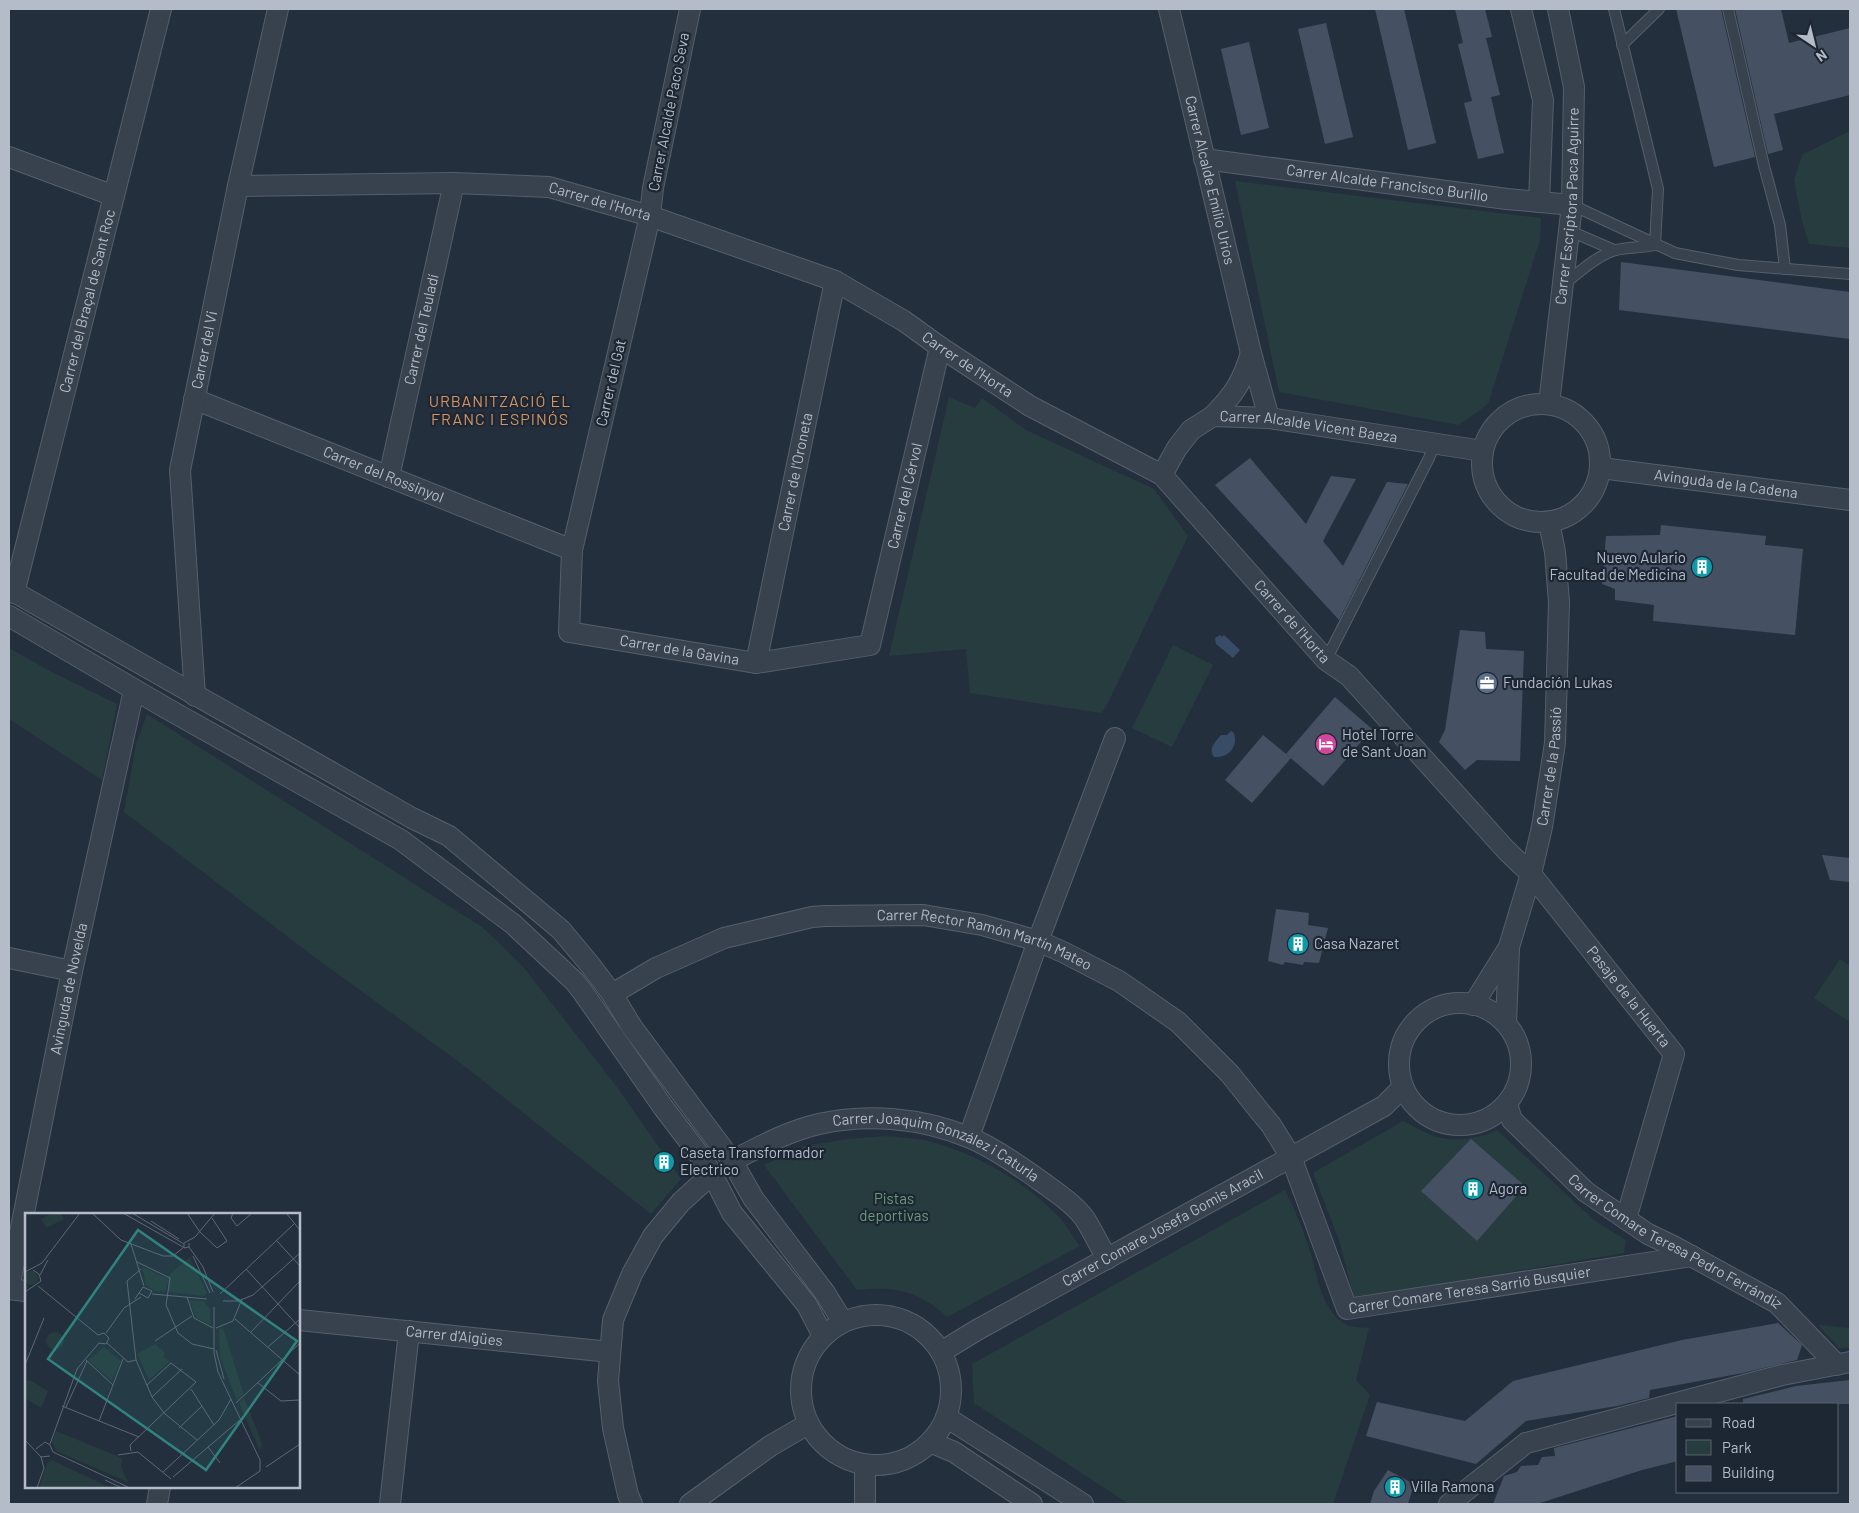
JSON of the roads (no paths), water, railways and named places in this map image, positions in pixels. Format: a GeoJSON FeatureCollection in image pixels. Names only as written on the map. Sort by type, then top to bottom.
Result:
{"type":"FeatureCollection","features":[{"type":"Feature","properties":{"kind":"street","name":"Carrer del Braçal de Sant Roc"},"geometry":{"type":"LineString","coordinates":[[12,591],[161,9]]}},
{"type":"Feature","properties":{"kind":"street","name":"Carrer del Vi"},"geometry":{"type":"LineString","coordinates":[[195,696],[180,470],[238,186],[278,9]]}},
{"type":"Feature","properties":{"kind":"street","name":"Carrer Alcalde Paco Seva"},"geometry":{"type":"LineString","coordinates":[[650,216],[653,188],[690,9]]}},
{"type":"Feature","properties":{"kind":"street","name":"Carrer Alcalde Emilio Urios"},"geometry":{"type":"LineString","coordinates":[[1169,9],[1250,353],[1269,418]]}},
{"type":"Feature","properties":{"kind":"street"},"geometry":{"type":"LineString","coordinates":[[1521,9],[1543,100],[1539,202]]}},
{"type":"Feature","properties":{"kind":"street","name":"Carrer Escriptora Paca Aguirre"},"geometry":{"type":"LineString","coordinates":[[1549,404],[1572,205],[1574,87],[1558,9]]}},
{"type":"Feature","properties":{"kind":"street"},"geometry":{"type":"LineString","coordinates":[[9,157],[114,196]]}},
{"type":"Feature","properties":{"kind":"street","name":"Carrer Alcalde Francisco Burillo"},"geometry":{"type":"LineString","coordinates":[[1204,159],[1507,200],[1572,205]]}},
{"type":"Feature","properties":{"kind":"street","name":"Carrer de l'Horta"},"geometry":{"type":"LineString","coordinates":[[238,186],[454,183],[549,187],[650,216],[835,281],[904,321],[1030,406],[1162,475],[1326,660],[1349,676],[1506,850],[1531,874]]}},
{"type":"Feature","properties":{"kind":"street","name":"Carrer del Teuladí"},"geometry":{"type":"LineString","coordinates":[[389,477],[454,183]]}},
{"type":"Feature","properties":{"kind":"street","name":"Carrer del Gat"},"geometry":{"type":"LineString","coordinates":[[572,550],[650,216]]}},
{"type":"Feature","properties":{"kind":"street","name":"Carrer de l'Oroneta"},"geometry":{"type":"LineString","coordinates":[[756,663],[835,281]]}},
{"type":"Feature","properties":{"kind":"street","name":"Carrer del Cérvol"},"geometry":{"type":"LineString","coordinates":[[870,645],[940,347]]}},
{"type":"Feature","properties":{"kind":"street","name":"Carrer Alcalde Emilio Urios"},"geometry":{"type":"LineString","coordinates":[[1213,416],[1233,394],[1244,376],[1250,353]]}},
{"type":"Feature","properties":{"kind":"street","name":"Carrer del Rossinyol"},"geometry":{"type":"LineString","coordinates":[[194,399],[572,550]]}},
{"type":"Feature","properties":{"kind":"street"},"geometry":{"type":"LineString","coordinates":[[1531,404],[1549,404],[1566,409],[1581,418],[1592,431],[1599,447],[1601,468],[1598,481],[1591,496],[1579,509],[1565,518],[1549,522],[1529,522],[1510,514],[1496,502],[1486,487],[1482,471],[1483,451],[1488,436],[1499,421],[1513,410],[1531,404]]}},
{"type":"Feature","properties":{"kind":"street","name":"Carrer Alcalde Vicent Baeza"},"geometry":{"type":"LineString","coordinates":[[1162,475],[1176,448],[1191,430],[1213,416],[1269,418],[1483,451]]}},
{"type":"Feature","properties":{"kind":"street","name":"Avinguda de la Cadena"},"geometry":{"type":"LineString","coordinates":[[1601,468],[1850,500]]}},
{"type":"Feature","properties":{"kind":"street","name":"Carrer de la Passió"},"geometry":{"type":"LineString","coordinates":[[1473,1004],[1508,947],[1531,874],[1542,826],[1555,743],[1558,602],[1555,552],[1549,522]]}},
{"type":"Feature","properties":{"kind":"street","name":"Carrer de la Gavina"},"geometry":{"type":"LineString","coordinates":[[572,550],[569,632],[756,663],[870,645]]}},
{"type":"Feature","properties":{"kind":"street"},"geometry":{"type":"LineString","coordinates":[[12,591],[412,818],[449,836],[561,930],[612,994],[632,1027],[732,1161],[753,1198],[824,1293],[843,1322]]}},
{"type":"Feature","properties":{"kind":"street"},"geometry":{"type":"LineString","coordinates":[[9,616],[134,690],[401,840],[513,924],[575,982],[712,1174],[732,1213],[807,1305],[823,1336]]}},
{"type":"Feature","properties":{"kind":"street","name":"Avinguda de Novelda"},"geometry":{"type":"LineString","coordinates":[[9,1289],[72,970],[134,690]]}},
{"type":"Feature","properties":{"kind":"street"},"geometry":{"type":"LineString","coordinates":[[969,1137],[1038,941],[1115,738]]}},
{"type":"Feature","properties":{"kind":"street","name":"Pasaje de la Huerta"},"geometry":{"type":"LineString","coordinates":[[1531,874],[1674,1054],[1626,1219]]}},
{"type":"Feature","properties":{"kind":"street","name":"Carrer Rector Ramón Martín Mateo"},"geometry":{"type":"LineString","coordinates":[[612,994],[656,968],[724,938],[812,917],[923,915],[982,925],[1038,941],[1065,952],[1119,981],[1178,1022],[1230,1074],[1270,1125],[1291,1157]]}},
{"type":"Feature","properties":{"kind":"street","name":"Carrer de la Passió"},"geometry":{"type":"LineString","coordinates":[[1506,1023],[1508,947]]}},
{"type":"Feature","properties":{"kind":"street"},"geometry":{"type":"LineString","coordinates":[[9,958],[72,970]]}},
{"type":"Feature","properties":{"kind":"street"},"geometry":{"type":"LineString","coordinates":[[1459,1003],[1473,1004],[1491,1011],[1506,1023],[1516,1039],[1521,1057],[1520,1076],[1505,1113],[1470,1125],[1452,1125],[1434,1120],[1419,1110],[1408,1095],[1399,1061],[1402,1043],[1411,1028],[1425,1015],[1441,1006],[1459,1003]]}},
{"type":"Feature","properties":{"kind":"street","name":"Carrer Comare Josefa Gomis Aracil"},"geometry":{"type":"LineString","coordinates":[[941,1352],[977,1330],[1291,1157],[1384,1106],[1408,1095]]}},
{"type":"Feature","properties":{"kind":"street","name":"Carrer Comare Teresa Pedro Ferrándiz"},"geometry":{"type":"LineString","coordinates":[[1505,1113],[1586,1192],[1648,1234],[1777,1303],[1844,1363]]}},
{"type":"Feature","properties":{"kind":"street","name":"Carrer Joaquim González i Caturla"},"geometry":{"type":"LineString","coordinates":[[732,1161],[775,1139],[817,1124],[856,1118],[901,1120],[941,1127],[969,1137],[1022,1167],[1068,1201],[1084,1219],[1107,1259]]}},
{"type":"Feature","properties":{"kind":"street","name":"Carrer Comare Teresa Sarrió Busquier"},"geometry":{"type":"LineString","coordinates":[[1291,1157],[1348,1309],[1692,1256]]}},
{"type":"Feature","properties":{"kind":"street"},"geometry":{"type":"LineString","coordinates":[[632,1504],[628,1495],[613,1428],[608,1381],[613,1320],[632,1274],[653,1236],[681,1202],[712,1174]]}},
{"type":"Feature","properties":{"kind":"street"},"geometry":{"type":"LineString","coordinates":[[9,1289],[25,1291]]}},
{"type":"Feature","properties":{"kind":"street"},"geometry":{"type":"LineString","coordinates":[[880,1315],[898,1318],[915,1326],[930,1337],[941,1352],[948,1368],[951,1384],[946,1416],[930,1442],[916,1453],[900,1461],[883,1465],[865,1465],[842,1458],[823,1444],[808,1424],[801,1402],[801,1378],[809,1355],[823,1336],[843,1322],[861,1316],[880,1315]]}},
{"type":"Feature","properties":{"kind":"street","name":"Carrer d'Aigües"},"geometry":{"type":"LineString","coordinates":[[300,1320],[610,1352]]}},
{"type":"Feature","properties":{"kind":"street"},"geometry":{"type":"LineString","coordinates":[[390,1504],[409,1331]]}},
{"type":"Feature","properties":{"kind":"street"},"geometry":{"type":"LineString","coordinates":[[1677,1403],[1782,1375],[1844,1363]]}},
{"type":"Feature","properties":{"kind":"street"},"geometry":{"type":"LineString","coordinates":[[1449,1504],[1526,1443],[1676,1403]]}},
{"type":"Feature","properties":{"kind":"street"},"geometry":{"type":"LineString","coordinates":[[946,1416],[1083,1504]]}},
{"type":"Feature","properties":{"kind":"street"},"geometry":{"type":"LineString","coordinates":[[690,1504],[770,1446],[808,1424]]}},
{"type":"Feature","properties":{"kind":"street"},"geometry":{"type":"LineString","coordinates":[[930,1442],[954,1452],[1032,1504]]}},
{"type":"Feature","properties":{"kind":"street"},"geometry":{"type":"LineString","coordinates":[[865,1465],[865,1504]]}},
{"type":"Feature","properties":{"kind":"street"},"geometry":{"type":"LineString","coordinates":[[157,1504],[160,1488]]}},
{"type":"Feature","properties":{"kind":"lane"},"geometry":{"type":"LineString","coordinates":[[1614,9],[1658,189],[1654,244]]}},
{"type":"Feature","properties":{"kind":"lane"},"geometry":{"type":"LineString","coordinates":[[1622,45],[1659,9]]}},
{"type":"Feature","properties":{"kind":"lane"},"geometry":{"type":"LineString","coordinates":[[1728,9],[1764,166],[1780,226],[1785,268]]}},
{"type":"Feature","properties":{"kind":"lane"},"geometry":{"type":"LineString","coordinates":[[1572,205],[1675,253],[1738,264],[1850,274]]}},
{"type":"Feature","properties":{"kind":"lane"},"geometry":{"type":"LineString","coordinates":[[1570,231],[1614,250]]}},
{"type":"Feature","properties":{"kind":"lane"},"geometry":{"type":"LineString","coordinates":[[1563,285],[1598,258],[1614,250],[1639,248],[1654,244]]}},
{"type":"Feature","properties":{"kind":"lane"},"geometry":{"type":"LineString","coordinates":[[1326,660],[1435,443]]}},
{"type":"Feature","properties":{"kind":"water"},"geometry":{"type":"Polygon","coordinates":[[[1220,635],[1222,637],[1224,635],[1240,650],[1233,658],[1216,644],[1215,638],[1220,635]]]}},
{"type":"Feature","properties":{"kind":"water"},"geometry":{"type":"Polygon","coordinates":[[[1231,731],[1234,733],[1235,743],[1231,751],[1224,756],[1214,757],[1212,748],[1215,743],[1221,735],[1227,735],[1231,731]]]}},
{"type":"Feature","properties":{"kind":"place","name":"Nuevo Aulario Facultad de Medicina"},"geometry":{"type":"Point","coordinates":[1702,567]}},
{"type":"Feature","properties":{"kind":"place","name":"Fundación Lukas"},"geometry":{"type":"Point","coordinates":[1487,683]}},
{"type":"Feature","properties":{"kind":"place","name":"Hotel Torre de Sant Joan"},"geometry":{"type":"Point","coordinates":[1326,744]}},
{"type":"Feature","properties":{"kind":"place","name":"Casa Nazaret"},"geometry":{"type":"Point","coordinates":[1298,944]}},
{"type":"Feature","properties":{"kind":"place","name":"Caseta Transformador Electrico"},"geometry":{"type":"Point","coordinates":[664,1162]}},
{"type":"Feature","properties":{"kind":"place","name":"Agora"},"geometry":{"type":"Point","coordinates":[1473,1189]}},
{"type":"Feature","properties":{"kind":"place","name":"Villa Ramona"},"geometry":{"type":"Point","coordinates":[1395,1487]}},
{"type":"Feature","properties":{"kind":"district","name":"URBANITZACIÓ EL FRANC I ESPINÓS"},"geometry":{"type":"Point","coordinates":[500,410]}},
{"type":"Feature","properties":{"kind":"park label","name":"Pistas deportivas"},"geometry":{"type":"Point","coordinates":[894,1208]}}]}
